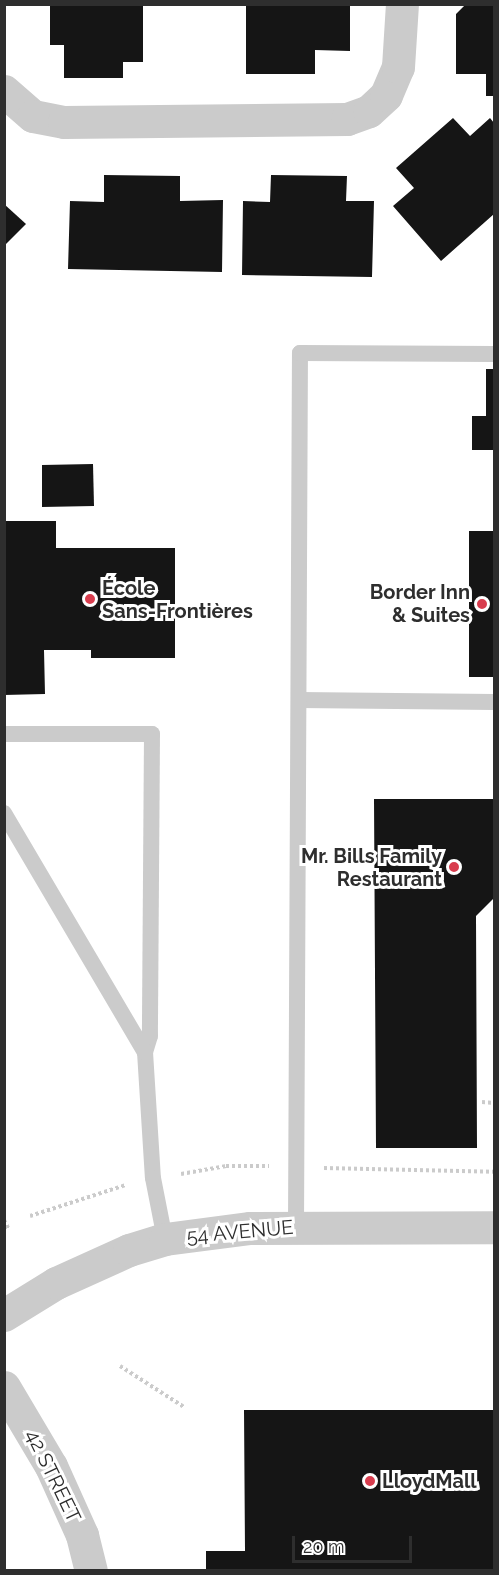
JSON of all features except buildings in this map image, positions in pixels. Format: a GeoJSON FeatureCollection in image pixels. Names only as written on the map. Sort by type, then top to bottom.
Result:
{"type":"FeatureCollection","features":[{"type":"Feature","properties":{"kind":"street"},"geometry":{"type":"LineString","coordinates":[[4,91],[33,116],[64,122],[347,119],[369,111],[386,95],[398,67],[402,4]]}},
{"type":"Feature","properties":{"kind":"street","name":"54 AVENUE"},"geometry":{"type":"LineString","coordinates":[[7,1307],[83,1270],[165,1239],[250,1228],[495,1227]]}},
{"type":"Feature","properties":{"kind":"street","name":"42 STREET"},"geometry":{"type":"LineString","coordinates":[[4,1387],[51,1466],[82,1535],[91,1570]]}},
{"type":"Feature","properties":{"kind":"lane"},"geometry":{"type":"LineString","coordinates":[[296,1227],[300,353],[495,354]]}},
{"type":"Feature","properties":{"kind":"lane"},"geometry":{"type":"LineString","coordinates":[[299,700],[495,702]]}},
{"type":"Feature","properties":{"kind":"lane"},"geometry":{"type":"LineString","coordinates":[[4,734],[152,734],[150,1036],[145,1052],[153,1178],[165,1239]]}},
{"type":"Feature","properties":{"kind":"lane"},"geometry":{"type":"LineString","coordinates":[[4,813],[145,1052]]}},
{"type":"Feature","properties":{"kind":"path"},"geometry":{"type":"LineString","coordinates":[[482,1102],[495,1102]]}},
{"type":"Feature","properties":{"kind":"path"},"geometry":{"type":"LineString","coordinates":[[178,1174],[252,1166]]}},
{"type":"Feature","properties":{"kind":"path"},"geometry":{"type":"LineString","coordinates":[[337,1169],[495,1172]]}},
{"type":"Feature","properties":{"kind":"path"},"geometry":{"type":"LineString","coordinates":[[30,1216],[128,1184]]}},
{"type":"Feature","properties":{"kind":"path"},"geometry":{"type":"LineString","coordinates":[[4,1220],[9,1230]]}},
{"type":"Feature","properties":{"kind":"path"},"geometry":{"type":"LineString","coordinates":[[120,1366],[184,1407]]}},
{"type":"Feature","properties":{"kind":"place","name":"École Sans-Frontières"},"geometry":{"type":"Point","coordinates":[90,599]}},
{"type":"Feature","properties":{"kind":"place","name":"Border Inn & Suites"},"geometry":{"type":"Point","coordinates":[482,604]}},
{"type":"Feature","properties":{"kind":"place","name":"Mr. Bills Family Restaurant"},"geometry":{"type":"Point","coordinates":[454,867]}},
{"type":"Feature","properties":{"kind":"place","name":"LloydMall"},"geometry":{"type":"Point","coordinates":[370,1481]}}]}
